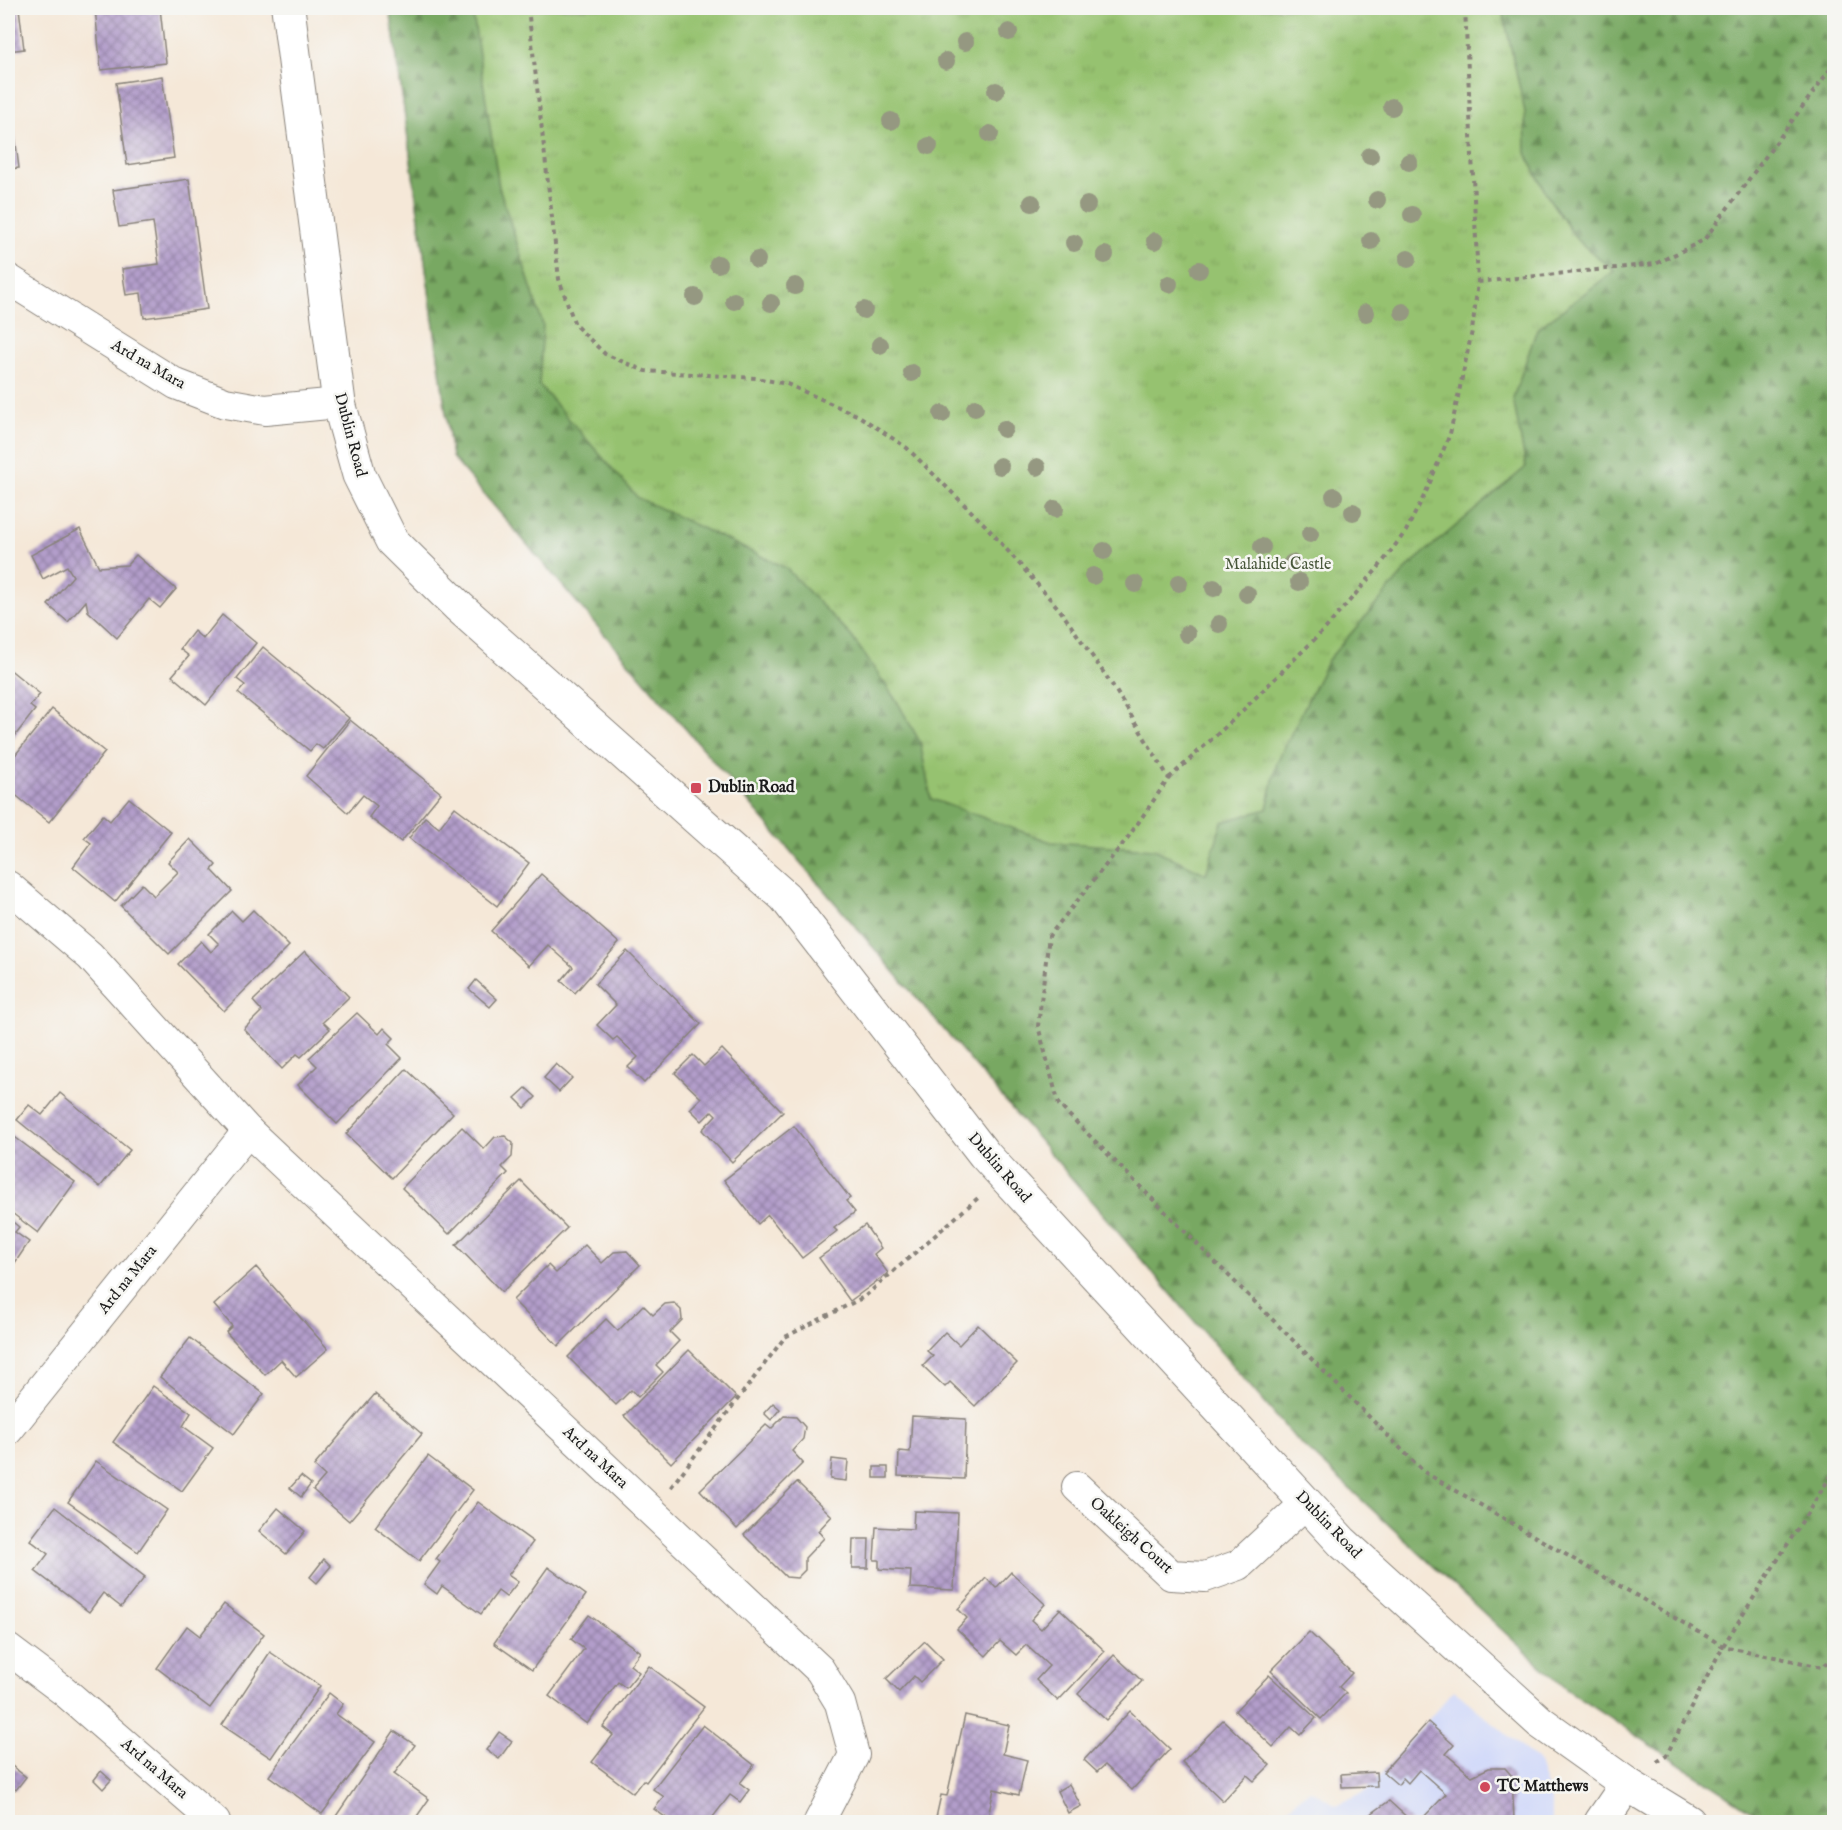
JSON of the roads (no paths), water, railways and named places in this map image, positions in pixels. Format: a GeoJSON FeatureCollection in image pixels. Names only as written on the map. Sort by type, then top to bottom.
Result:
{"type":"FeatureCollection","features":[{"type":"Feature","properties":{"kind":"main road","name":"Dublin Road"},"geometry":{"type":"LineString","coordinates":[[288,8],[339,403],[359,475],[393,541],[459,607],[785,897],[984,1154],[1342,1542],[1540,1722],[1627,1784],[1689,1822]]}},
{"type":"Feature","properties":{"kind":"main road"},"geometry":{"type":"LineString","coordinates":[[1601,1822],[1627,1784]]}},
{"type":"Feature","properties":{"kind":"street","name":"Ard na Mara"},"geometry":{"type":"LineString","coordinates":[[8,279],[176,384],[225,403],[265,410],[339,403]]}},
{"type":"Feature","properties":{"kind":"street","name":"Ard na Mara"},"geometry":{"type":"LineString","coordinates":[[8,886],[90,956],[248,1131],[820,1670],[840,1703],[854,1755],[819,1822]]}},
{"type":"Feature","properties":{"kind":"street","name":"Ard na Mara"},"geometry":{"type":"LineString","coordinates":[[8,1430],[248,1131]]}},
{"type":"Feature","properties":{"kind":"street","name":"Oakleigh Court"},"geometry":{"type":"LineString","coordinates":[[1077,1487],[1171,1575],[1205,1577],[1239,1565],[1306,1503]]}},
{"type":"Feature","properties":{"kind":"street","name":"Ard na Mara"},"geometry":{"type":"LineString","coordinates":[[8,1649],[64,1691],[215,1822]]}},
{"type":"Feature","properties":{"kind":"place","name":"Dublin Road"},"geometry":{"type":"Point","coordinates":[696,788]}},
{"type":"Feature","properties":{"kind":"place","name":"TC Matthews"},"geometry":{"type":"Point","coordinates":[1485,1787]}},
{"type":"Feature","properties":{"kind":"park label","name":"Malahide Castle"},"geometry":{"type":"Point","coordinates":[1278,565]}}]}
